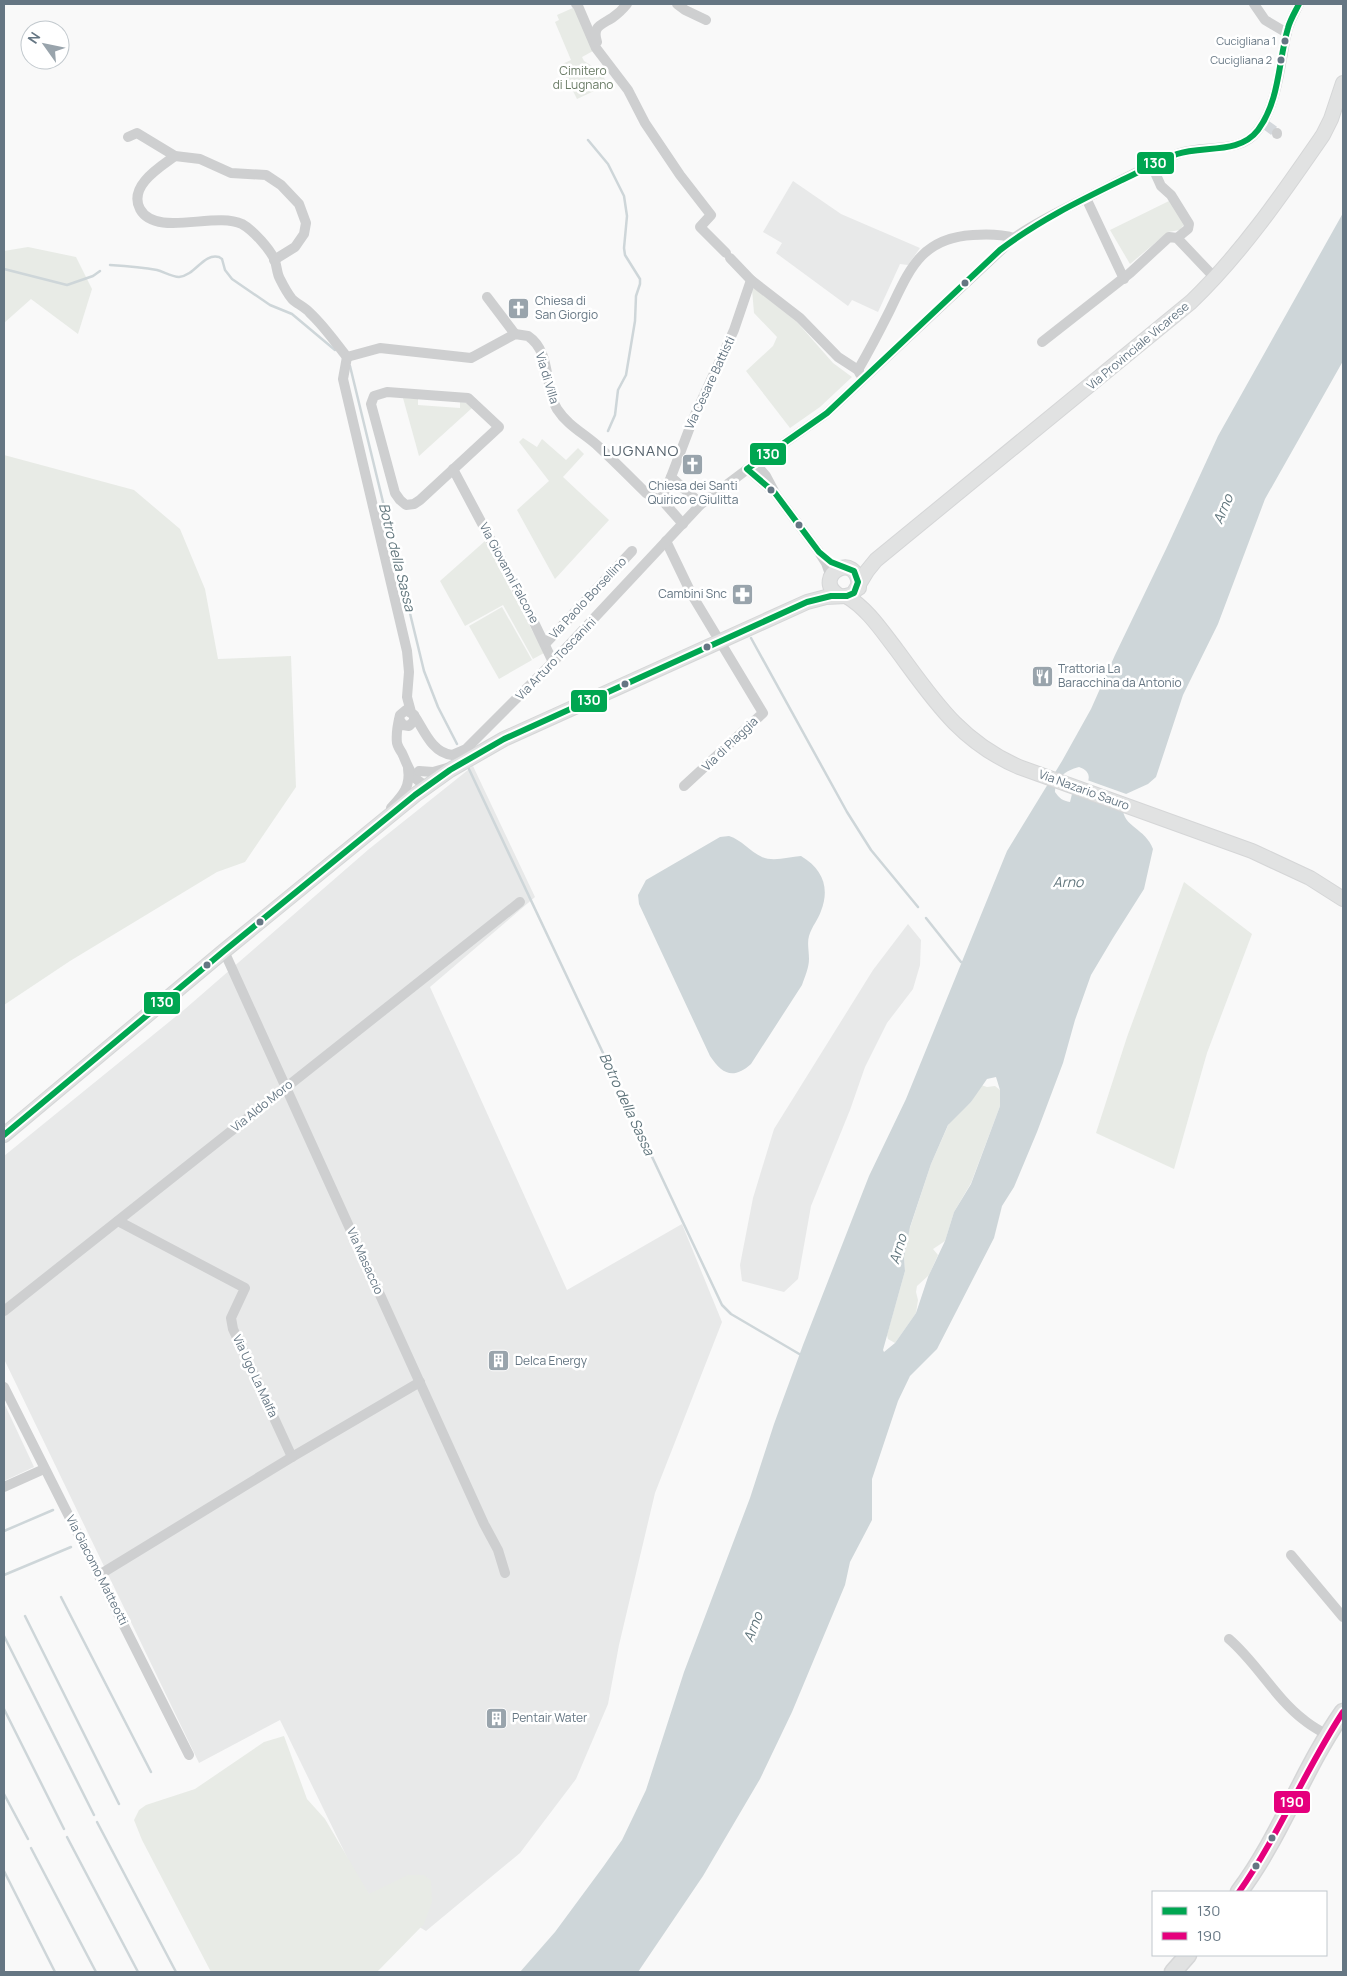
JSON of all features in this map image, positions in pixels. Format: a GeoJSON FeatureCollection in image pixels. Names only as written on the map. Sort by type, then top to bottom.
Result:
{"type":"FeatureCollection","features":[{"type":"Feature","properties":{"kind":"main road","name":"Via Provinciale Vicarese"},"geometry":{"type":"LineString","coordinates":[[858,586],[876,560],[1191,302],[1215,278],[1263,218],[1322,135],[1331,119],[1343,83]]}},
{"type":"Feature","properties":{"kind":"main road","name":"Via Provinciale Vicarese"},"geometry":{"type":"LineString","coordinates":[[848,568],[876,560]]}},
{"type":"Feature","properties":{"kind":"main road"},"geometry":{"type":"LineString","coordinates":[[4,1136],[224,951],[372,830],[450,770],[504,739],[807,602],[853,594],[858,586],[858,578],[848,568],[835,570],[830,579],[807,602]]}},
{"type":"Feature","properties":{"kind":"main road"},"geometry":{"type":"LineString","coordinates":[[830,579],[831,589],[842,596]]}},
{"type":"Feature","properties":{"kind":"main road","name":"Via Nazario Sauro"},"geometry":{"type":"LineString","coordinates":[[858,586],[872,619],[959,728],[987,752],[1019,767],[1273,860],[1310,878],[1343,899]]}},
{"type":"Feature","properties":{"kind":"main road","name":"Via Nazario Sauro"},"geometry":{"type":"LineString","coordinates":[[842,596],[872,619]]}},
{"type":"Feature","properties":{"kind":"main road"},"geometry":{"type":"LineString","coordinates":[[1240,1891],[1265,1854],[1327,1735],[1343,1712]]}},
{"type":"Feature","properties":{"kind":"main road"},"geometry":{"type":"LineString","coordinates":[[1173,1972],[1187,1956]]}},
{"type":"Feature","properties":{"kind":"street"},"geometry":{"type":"LineString","coordinates":[[576,4],[596,48],[628,90],[645,123],[680,175],[711,215],[700,227],[751,280],[800,318],[838,357],[861,375],[907,273],[927,250],[937,243],[967,235],[999,234],[1014,238]]}},
{"type":"Feature","properties":{"kind":"street"},"geometry":{"type":"LineString","coordinates":[[601,55],[595,36],[597,28],[602,22],[622,11],[627,4]]}},
{"type":"Feature","properties":{"kind":"street"},"geometry":{"type":"LineString","coordinates":[[677,4],[706,20]]}},
{"type":"Feature","properties":{"kind":"street"},"geometry":{"type":"LineString","coordinates":[[1254,4],[1265,20],[1287,33],[1299,4]]}},
{"type":"Feature","properties":{"kind":"street","name":"Via Arturo Toscanini"},"geometry":{"type":"LineString","coordinates":[[407,718],[422,728],[438,750],[449,755],[457,754],[472,743],[553,662],[701,504],[827,412],[861,375],[1014,238],[1027,229],[1086,198],[1153,169],[1181,153],[1244,142],[1255,133],[1264,124],[1285,50],[1287,33]]}},
{"type":"Feature","properties":{"kind":"street"},"geometry":{"type":"LineString","coordinates":[[128,137],[137,133],[175,156],[200,160],[231,173],[266,175],[274,179],[290,194],[303,213],[306,223],[304,234],[295,247],[274,260]]}},
{"type":"Feature","properties":{"kind":"street"},"geometry":{"type":"LineString","coordinates":[[175,156],[158,169],[139,190],[137,200],[141,210],[155,220],[167,224],[210,220],[235,222],[251,230],[274,260],[279,278],[292,299],[309,311],[348,356]]}},
{"type":"Feature","properties":{"kind":"street"},"geometry":{"type":"LineString","coordinates":[[1042,342],[1124,279],[1165,240],[1177,238],[1188,229],[1189,224],[1171,195],[1161,186],[1153,169]]}},
{"type":"Feature","properties":{"kind":"street"},"geometry":{"type":"LineString","coordinates":[[1086,198],[1124,279]]}},
{"type":"Feature","properties":{"kind":"street"},"geometry":{"type":"LineString","coordinates":[[1177,238],[1215,278]]}},
{"type":"Feature","properties":{"kind":"street","name":"Via Cesare Battisti"},"geometry":{"type":"LineString","coordinates":[[661,499],[672,477],[692,419],[734,330],[751,280]]}},
{"type":"Feature","properties":{"kind":"street"},"geometry":{"type":"LineString","coordinates":[[348,356],[380,348],[471,358],[515,334],[487,297]]}},
{"type":"Feature","properties":{"kind":"street","name":"Via di Villa"},"geometry":{"type":"LineString","coordinates":[[515,334],[531,338],[540,352],[549,377],[553,401],[563,418],[598,446],[646,492],[654,498],[661,499],[683,524]]}},
{"type":"Feature","properties":{"kind":"street"},"geometry":{"type":"LineString","coordinates":[[348,356],[343,379],[407,651],[409,672],[407,718],[397,735],[397,742],[408,768],[416,780],[427,786]]}},
{"type":"Feature","properties":{"kind":"street"},"geometry":{"type":"LineString","coordinates":[[399,392],[468,398],[499,426],[454,469],[414,504],[406,505],[400,500],[396,493],[371,404],[374,396],[382,393],[399,392]]}},
{"type":"Feature","properties":{"kind":"street"},"geometry":{"type":"LineString","coordinates":[[766,455],[764,465],[766,476]]}},
{"type":"Feature","properties":{"kind":"street"},"geometry":{"type":"LineString","coordinates":[[750,467],[758,467],[766,476],[775,493]]}},
{"type":"Feature","properties":{"kind":"street"},"geometry":{"type":"LineString","coordinates":[[750,467],[775,493],[820,552],[826,563],[830,579]]}},
{"type":"Feature","properties":{"kind":"street","name":"Via Giovanni Falcone"},"geometry":{"type":"LineString","coordinates":[[454,469],[553,662]]}},
{"type":"Feature","properties":{"kind":"street"},"geometry":{"type":"LineString","coordinates":[[672,477],[701,504]]}},
{"type":"Feature","properties":{"kind":"street","name":"Via di Piaggia"},"geometry":{"type":"LineString","coordinates":[[666,541],[692,595],[763,713],[684,786]]}},
{"type":"Feature","properties":{"kind":"street","name":"Via Paolo Borsellino"},"geometry":{"type":"LineString","coordinates":[[545,644],[632,551]]}},
{"type":"Feature","properties":{"kind":"street"},"geometry":{"type":"LineString","coordinates":[[820,552],[831,562],[848,568]]}},
{"type":"Feature","properties":{"kind":"street"},"geometry":{"type":"LineString","coordinates":[[402,752],[419,771],[427,786]]}},
{"type":"Feature","properties":{"kind":"street"},"geometry":{"type":"LineString","coordinates":[[419,771],[438,772],[475,755]]}},
{"type":"Feature","properties":{"kind":"street"},"geometry":{"type":"LineString","coordinates":[[372,830],[405,791],[409,778],[408,768]]}},
{"type":"Feature","properties":{"kind":"street","name":"Via Aldo Moro"},"geometry":{"type":"LineString","coordinates":[[4,1311],[520,902]]}},
{"type":"Feature","properties":{"kind":"street","name":"Via Masaccio"},"geometry":{"type":"LineString","coordinates":[[224,951],[484,1524],[498,1550],[505,1573]]}},
{"type":"Feature","properties":{"kind":"street","name":"Via Ugo La Malfa"},"geometry":{"type":"LineString","coordinates":[[118,1222],[245,1288],[231,1318],[233,1329],[292,1457]]}},
{"type":"Feature","properties":{"kind":"street"},"geometry":{"type":"LineString","coordinates":[[99,1575],[292,1457],[420,1382]]}},
{"type":"Feature","properties":{"kind":"street","name":"Via Giacomo Matteotti"},"geometry":{"type":"LineString","coordinates":[[4,1387],[189,1755]]}},
{"type":"Feature","properties":{"kind":"street"},"geometry":{"type":"LineString","coordinates":[[4,1487],[44,1469]]}},
{"type":"Feature","properties":{"kind":"street"},"geometry":{"type":"LineString","coordinates":[[1292,1556],[1343,1617]]}},
{"type":"Feature","properties":{"kind":"street"},"geometry":{"type":"LineString","coordinates":[[1230,1639],[1244,1651],[1285,1702],[1303,1720],[1327,1735]]}},
{"type":"Feature","properties":{"kind":"shaded area"},"geometry":{"type":"Polygon","coordinates":[[[793,181],[841,214],[920,248],[908,265],[900,264],[878,312],[852,300],[848,306],[776,253],[782,243],[763,232],[793,181]]]}},
{"type":"Feature","properties":{"kind":"shaded area"},"geometry":{"type":"Polygon","coordinates":[[[473,766],[535,897],[430,987],[567,1290],[682,1224],[722,1322],[655,1493],[619,1645],[608,1704],[576,1779],[520,1853],[426,1931],[365,1894],[280,1720],[199,1763],[4,1359],[4,1156],[185,1009],[369,849],[473,766]]]}},
{"type":"Feature","properties":{"kind":"shaded area"},"geometry":{"type":"Polygon","coordinates":[[[908,924],[921,940],[920,965],[913,989],[887,1023],[865,1067],[850,1110],[811,1206],[798,1279],[784,1292],[742,1281],[740,1265],[753,1198],[774,1129],[873,970],[908,924]]]}},
{"type":"Feature","properties":{"kind":"shaded area"},"geometry":{"type":"Polygon","coordinates":[[[4,1403],[34,1467],[4,1481],[4,1403]]]}},
{"type":"Feature","properties":{"kind":"green space","name":"Cimitero di Lugnano"},"geometry":{"type":"Polygon","coordinates":[[[575,7],[593,51],[582,57],[584,61],[602,72],[607,85],[577,99],[560,65],[571,60],[555,22],[559,20],[557,15],[575,7]]]}},
{"type":"Feature","properties":{"kind":"green space"},"geometry":{"type":"Polygon","coordinates":[[[1172,201],[1185,223],[1180,230],[1168,232],[1130,264],[1110,230],[1172,201]]]}},
{"type":"Feature","properties":{"kind":"green space"},"geometry":{"type":"Polygon","coordinates":[[[28,247],[76,257],[92,289],[78,334],[31,299],[4,323],[4,251],[28,247]]]}},
{"type":"Feature","properties":{"kind":"green space"},"geometry":{"type":"Polygon","coordinates":[[[754,288],[797,322],[833,363],[852,377],[820,407],[790,428],[746,371],[773,346],[777,337],[754,313],[752,289],[754,288]]]}},
{"type":"Feature","properties":{"kind":"green space"},"geometry":{"type":"Polygon","coordinates":[[[403,398],[418,399],[418,405],[460,408],[460,402],[466,403],[472,408],[419,456],[403,398]]]}},
{"type":"Feature","properties":{"kind":"green space"},"geometry":{"type":"Polygon","coordinates":[[[523,438],[537,447],[542,439],[566,460],[578,448],[584,454],[563,477],[609,520],[555,579],[517,510],[549,481],[519,442],[523,438]]]}},
{"type":"Feature","properties":{"kind":"green space"},"geometry":{"type":"Polygon","coordinates":[[[4,455],[134,490],[180,529],[205,589],[218,659],[291,656],[296,787],[245,862],[217,872],[70,961],[4,1005],[4,455]]]}},
{"type":"Feature","properties":{"kind":"green space"},"geometry":{"type":"Polygon","coordinates":[[[485,541],[544,653],[533,659],[503,605],[465,626],[440,581],[485,541]]]}},
{"type":"Feature","properties":{"kind":"green space"},"geometry":{"type":"Polygon","coordinates":[[[502,607],[532,660],[499,679],[469,626],[502,607]]]}},
{"type":"Feature","properties":{"kind":"green space"},"geometry":{"type":"Polygon","coordinates":[[[1184,882],[1252,934],[1207,1053],[1174,1169],[1096,1133],[1127,1037],[1184,882]]]}},
{"type":"Feature","properties":{"kind":"green space"},"geometry":{"type":"Polygon","coordinates":[[[981,1085],[987,1087],[995,1086],[1000,1090],[1000,1106],[971,1183],[954,1212],[945,1241],[933,1249],[938,1255],[929,1275],[917,1286],[918,1300],[916,1313],[895,1343],[888,1339],[887,1335],[905,1271],[904,1257],[907,1237],[931,1164],[950,1121],[971,1102],[981,1085]]]}},
{"type":"Feature","properties":{"kind":"green space"},"geometry":{"type":"Polygon","coordinates":[[[284,1736],[307,1799],[325,1819],[369,1894],[408,1875],[424,1875],[431,1881],[432,1902],[424,1924],[377,1972],[211,1972],[142,1840],[134,1820],[139,1810],[146,1805],[195,1789],[264,1742],[284,1736]]]}},
{"type":"Feature","properties":{"kind":"water","name":"Arno"},"geometry":{"type":"Polygon","coordinates":[[[1343,213],[1343,361],[1265,499],[1218,624],[1183,695],[1156,777],[1148,784],[1126,794],[1123,813],[1126,819],[1149,841],[1153,849],[1144,889],[1091,975],[1075,1020],[1063,1063],[1014,1187],[1002,1206],[994,1238],[937,1349],[910,1376],[898,1401],[872,1479],[872,1520],[850,1562],[845,1585],[792,1712],[760,1779],[703,1876],[638,1972],[520,1972],[555,1932],[622,1840],[646,1790],[684,1672],[750,1498],[774,1424],[869,1176],[906,1099],[1007,851],[1062,761],[1091,709],[1218,436],[1343,213]],[[1079,767],[1069,770],[1057,782],[1055,792],[1063,800],[1070,802],[1072,794],[1080,796],[1087,784],[1089,776],[1079,767]],[[996,1077],[987,1079],[971,1102],[948,1125],[931,1164],[910,1227],[904,1257],[905,1271],[884,1352],[895,1343],[916,1313],[928,1277],[945,1241],[954,1212],[971,1184],[1000,1106],[1000,1090],[996,1077]]]}},
{"type":"Feature","properties":{"kind":"water"},"geometry":{"type":"Polygon","coordinates":[[[729,836],[762,857],[776,859],[801,856],[809,861],[819,873],[823,880],[825,895],[821,911],[809,936],[809,962],[802,985],[751,1064],[739,1072],[733,1073],[724,1071],[710,1056],[639,904],[638,895],[646,880],[720,837],[729,836]]]}},
{"type":"Feature","properties":{"kind":"pier"},"geometry":{"type":"Polygon","coordinates":[[[1087,780],[1129,795],[1126,800],[1125,812],[1070,793],[1082,790],[1087,780]]]}},
{"type":"Feature","properties":{"kind":"waterway"},"geometry":{"type":"LineString","coordinates":[[588,140],[608,164],[624,196],[627,216],[625,255],[640,279],[636,296],[635,321],[626,375],[618,390],[615,415],[608,431]]}},
{"type":"Feature","properties":{"kind":"waterway","name":"Botro della Sassa"},"geometry":{"type":"LineString","coordinates":[[110,265],[157,270],[179,277],[190,272],[208,258],[219,257],[222,259],[225,270],[232,279],[270,305],[292,314],[335,350]]}},
{"type":"Feature","properties":{"kind":"waterway","name":"Botro della Sassa"},"geometry":{"type":"LineString","coordinates":[[4,269],[67,285],[93,276],[100,271]]}},
{"type":"Feature","properties":{"kind":"waterway","name":"Botro della Sassa"},"geometry":{"type":"LineString","coordinates":[[350,366],[424,671],[438,707],[457,744]]}},
{"type":"Feature","properties":{"kind":"waterway"},"geometry":{"type":"LineString","coordinates":[[751,638],[847,812],[871,850],[918,907]]}},
{"type":"Feature","properties":{"kind":"waterway","name":"Botro della Sassa"},"geometry":{"type":"LineString","coordinates":[[468,767],[722,1305],[731,1314],[801,1355]]}},
{"type":"Feature","properties":{"kind":"waterway"},"geometry":{"type":"LineString","coordinates":[[926,918],[961,962]]}},
{"type":"Feature","properties":{"kind":"waterway"},"geometry":{"type":"LineString","coordinates":[[4,1531],[53,1510]]}},
{"type":"Feature","properties":{"kind":"waterway"},"geometry":{"type":"LineString","coordinates":[[4,1575],[71,1547]]}},
{"type":"Feature","properties":{"kind":"waterway"},"geometry":{"type":"LineString","coordinates":[[61,1597],[151,1772]]}},
{"type":"Feature","properties":{"kind":"waterway"},"geometry":{"type":"LineString","coordinates":[[25,1616],[119,1804]]}},
{"type":"Feature","properties":{"kind":"waterway"},"geometry":{"type":"LineString","coordinates":[[4,1636],[94,1815]]}},
{"type":"Feature","properties":{"kind":"waterway"},"geometry":{"type":"LineString","coordinates":[[4,1709],[64,1829]]}},
{"type":"Feature","properties":{"kind":"waterway"},"geometry":{"type":"LineString","coordinates":[[4,1794],[28,1839]]}},
{"type":"Feature","properties":{"kind":"waterway"},"geometry":{"type":"LineString","coordinates":[[97,1822],[176,1972]]}},
{"type":"Feature","properties":{"kind":"waterway"},"geometry":{"type":"LineString","coordinates":[[67,1837],[138,1972]]}},
{"type":"Feature","properties":{"kind":"waterway"},"geometry":{"type":"LineString","coordinates":[[31,1848],[96,1972]]}},
{"type":"Feature","properties":{"kind":"waterway"},"geometry":{"type":"LineString","coordinates":[[4,1871],[55,1972]]}},
{"type":"Feature","properties":{"kind":"tunnel"},"geometry":{"type":"LineString","coordinates":[[1266,125],[1277,133]]}},
{"type":"Feature","properties":{"kind":"transit line","name":"130"},"geometry":{"type":"LineString","coordinates":[[4,1135],[224,951],[415,795],[450,770],[504,739],[807,602],[831,596],[847,596],[854,593],[858,582],[854,571],[831,562],[819,552],[775,493],[747,469],[827,413],[1000,250],[1029,230],[1075,204],[1177,154],[1187,151],[1231,146],[1250,138],[1258,130],[1271,106],[1288,28],[1299,4]]}},
{"type":"Feature","properties":{"kind":"transit line","name":"190"},"geometry":{"type":"LineString","coordinates":[[1240,1891],[1267,1848],[1316,1757],[1343,1712]]}},
{"type":"Feature","properties":{"kind":"place","name":"Cucigliana 1"},"geometry":{"type":"Point","coordinates":[1285,41]}},
{"type":"Feature","properties":{"kind":"place","name":"Cucigliana 2"},"geometry":{"type":"Point","coordinates":[1281,60]}},
{"type":"Feature","properties":{"kind":"place","name":"Chiesa di San Giorgio"},"geometry":{"type":"Point","coordinates":[519,308]}},
{"type":"Feature","properties":{"kind":"place","name":"Chiesa dei Santi Quirico e Giulitta"},"geometry":{"type":"Point","coordinates":[693,465]}},
{"type":"Feature","properties":{"kind":"place","name":"Cambini Snc"},"geometry":{"type":"Point","coordinates":[743,594]}},
{"type":"Feature","properties":{"kind":"place","name":"Trattoria La Baracchina da Antonio"},"geometry":{"type":"Point","coordinates":[1042,676]}},
{"type":"Feature","properties":{"kind":"place","name":"Delca Energy"},"geometry":{"type":"Point","coordinates":[499,1361]}},
{"type":"Feature","properties":{"kind":"place","name":"Pentair Water"},"geometry":{"type":"Point","coordinates":[496,1718]}},
{"type":"Feature","properties":{"kind":"district","name":"LUGNANO"},"geometry":{"type":"Point","coordinates":[641,451]}}]}
